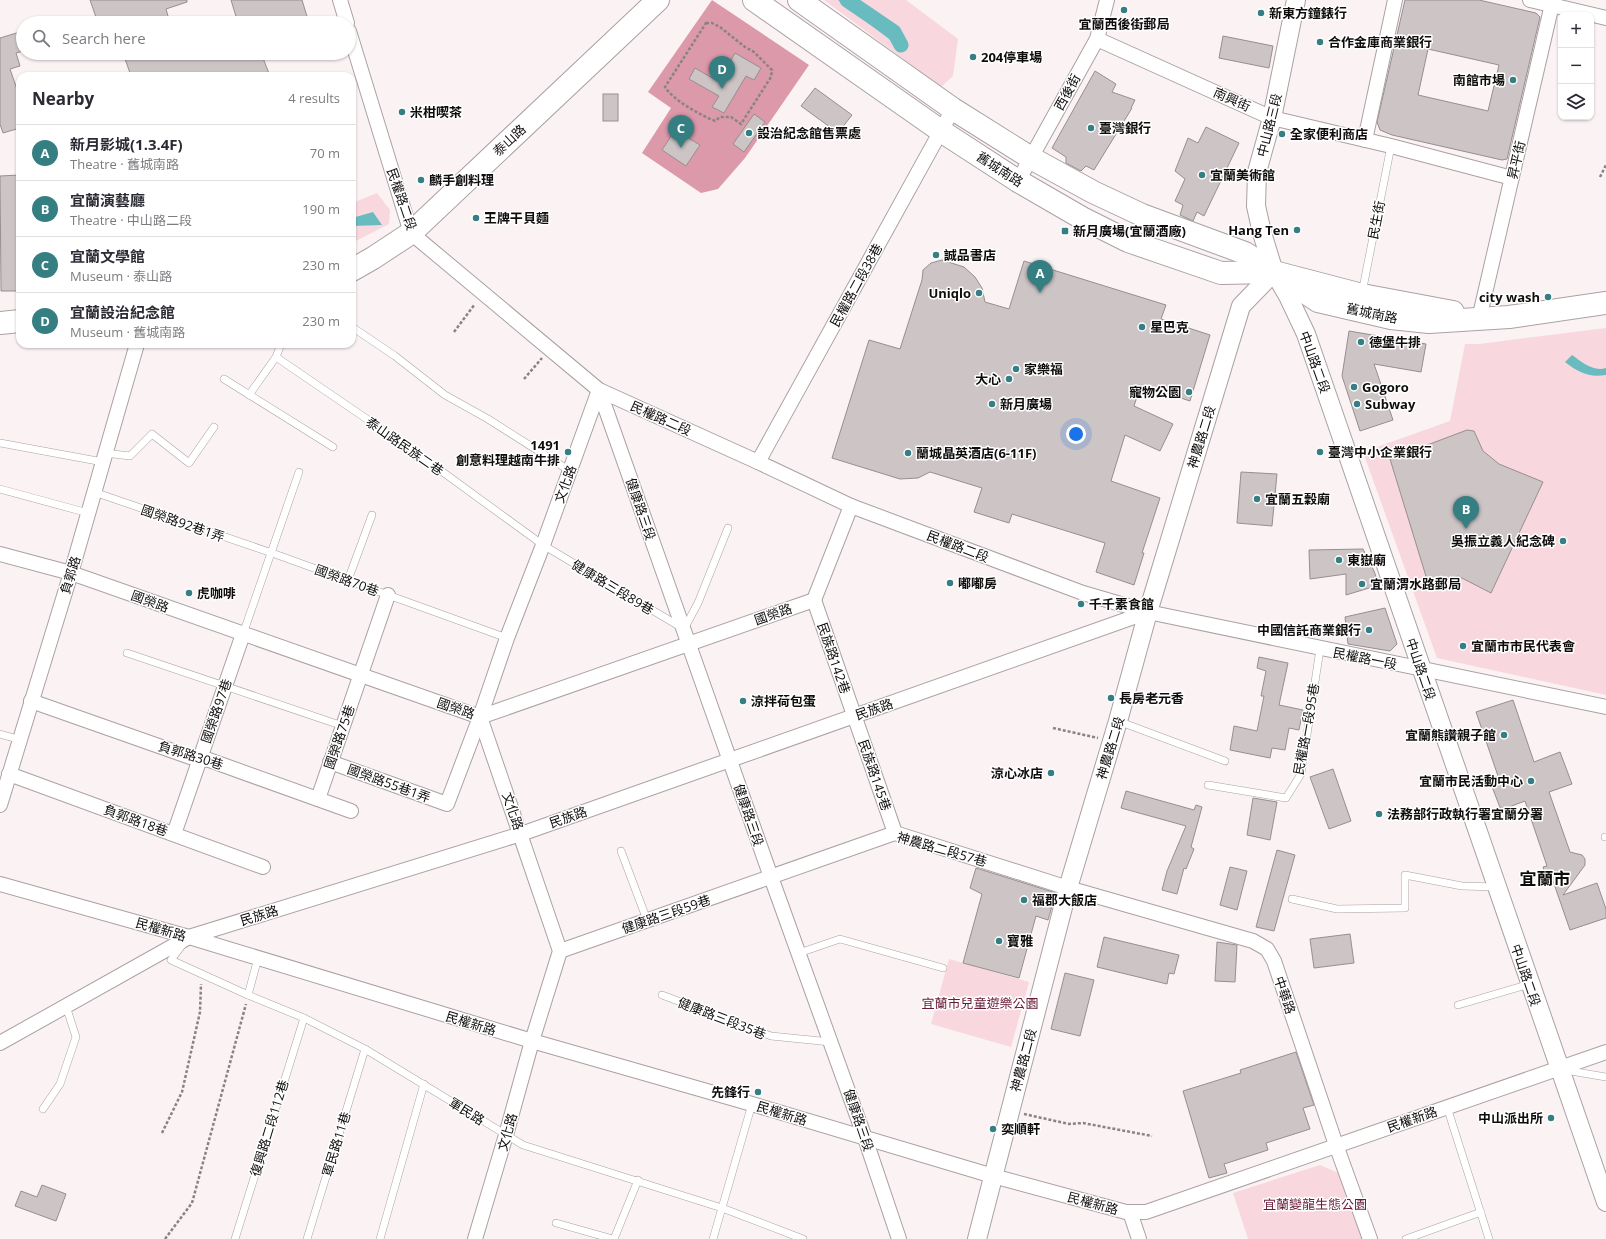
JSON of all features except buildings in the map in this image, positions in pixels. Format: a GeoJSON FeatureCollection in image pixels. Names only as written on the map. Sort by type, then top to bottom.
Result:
{"type":"FeatureCollection","features":[{"type":"Feature","properties":{"kind":"main road","name":"泰山路"},"geometry":{"type":"LineString","coordinates":[[356,268],[411,233],[658,0]]}},
{"type":"Feature","properties":{"kind":"main road","name":"舊城南路"},"geometry":{"type":"LineString","coordinates":[[754,0],[941,131],[1018,181],[1082,218],[1128,241],[1221,273],[1274,272],[1362,295],[1449,311],[1479,319]]}},
{"type":"Feature","properties":{"kind":"main road","name":"舊城南路"},"geometry":{"type":"LineString","coordinates":[[799,0],[953,109],[1030,158],[1142,215],[1245,253],[1318,301],[1391,318],[1428,322],[1509,317],[1606,303]]}},
{"type":"Feature","properties":{"kind":"main road"},"geometry":{"type":"LineString","coordinates":[[0,322],[16,322]]}},
{"type":"Feature","properties":{"kind":"street"},"geometry":{"type":"LineString","coordinates":[[340,0],[345,16]]}},
{"type":"Feature","properties":{"kind":"street","name":"西後街"},"geometry":{"type":"LineString","coordinates":[[1018,181],[1097,38],[1107,0]]}},
{"type":"Feature","properties":{"kind":"street","name":"中山路三段"},"geometry":{"type":"LineString","coordinates":[[1274,272],[1262,233],[1256,206],[1257,172],[1272,118],[1296,0]]}},
{"type":"Feature","properties":{"kind":"street"},"geometry":{"type":"LineString","coordinates":[[1365,140],[1395,0]]}},
{"type":"Feature","properties":{"kind":"street"},"geometry":{"type":"LineString","coordinates":[[1530,0],[1552,2],[1606,18]]}},
{"type":"Feature","properties":{"kind":"street","name":"昇平街"},"geometry":{"type":"LineString","coordinates":[[1479,319],[1552,2]]}},
{"type":"Feature","properties":{"kind":"street","name":"南興街"},"geometry":{"type":"LineString","coordinates":[[1097,38],[1272,118],[1391,146],[1512,178]]}},
{"type":"Feature","properties":{"kind":"street","name":"民權路二段"},"geometry":{"type":"LineString","coordinates":[[356,54],[411,233],[599,390],[851,506],[1083,593],[1148,612]]}},
{"type":"Feature","properties":{"kind":"street","name":"民權路二段38巷"},"geometry":{"type":"LineString","coordinates":[[758,462],[953,109]]}},
{"type":"Feature","properties":{"kind":"street","name":"神農路二段"},"geometry":{"type":"LineString","coordinates":[[977,1239],[1068,888],[1118,721],[1148,612],[1241,306],[1274,272]]}},
{"type":"Feature","properties":{"kind":"street","name":"中山路二段"},"geometry":{"type":"LineString","coordinates":[[1274,272],[1288,296],[1306,334],[1606,1202]]}},
{"type":"Feature","properties":{"kind":"street","name":"負郭路"},"geometry":{"type":"LineString","coordinates":[[0,805],[71,573],[136,348]]}},
{"type":"Feature","properties":{"kind":"street","name":"文化路"},"geometry":{"type":"LineString","coordinates":[[475,1239],[532,1041],[560,951],[480,717],[599,390]]}},
{"type":"Feature","properties":{"kind":"street","name":"健康路三段"},"geometry":{"type":"LineString","coordinates":[[599,390],[865,1138],[899,1239]]}},
{"type":"Feature","properties":{"kind":"street"},"geometry":{"type":"LineString","coordinates":[[814,600],[851,506]]}},
{"type":"Feature","properties":{"kind":"street","name":"國榮路"},"geometry":{"type":"LineString","coordinates":[[0,554],[71,573],[480,717],[814,600]]}},
{"type":"Feature","properties":{"kind":"street","name":"國榮路70巷"},"geometry":{"type":"LineString","coordinates":[[360,675],[388,595]]}},
{"type":"Feature","properties":{"kind":"street","name":"民族路142巷"},"geometry":{"type":"LineString","coordinates":[[814,600],[854,716]]}},
{"type":"Feature","properties":{"kind":"street","name":"民權路一段"},"geometry":{"type":"LineString","coordinates":[[1148,612],[1320,649],[1606,707]]}},
{"type":"Feature","properties":{"kind":"street","name":"民族路"},"geometry":{"type":"LineString","coordinates":[[0,1043],[189,937],[521,834],[1148,612]]}},
{"type":"Feature","properties":{"kind":"street","name":"國榮路97巷"},"geometry":{"type":"LineString","coordinates":[[174,834],[243,634]]}},
{"type":"Feature","properties":{"kind":"street","name":"國榮路75巷"},"geometry":{"type":"LineString","coordinates":[[318,799],[360,675]]}},
{"type":"Feature","properties":{"kind":"street","name":"負郭路30巷"},"geometry":{"type":"LineString","coordinates":[[31,700],[190,757],[209,760],[351,811]]}},
{"type":"Feature","properties":{"kind":"street","name":"民族路145巷"},"geometry":{"type":"LineString","coordinates":[[854,716],[895,833]]}},
{"type":"Feature","properties":{"kind":"street","name":"國榮路55巷1弄"},"geometry":{"type":"LineString","coordinates":[[330,762],[447,804],[480,717]]}},
{"type":"Feature","properties":{"kind":"street","name":"負郭路18巷"},"geometry":{"type":"LineString","coordinates":[[10,774],[263,866]]}},
{"type":"Feature","properties":{"kind":"street","name":"神農路二段57巷"},"geometry":{"type":"LineString","coordinates":[[771,877],[895,833],[1068,888]]}},
{"type":"Feature","properties":{"kind":"street","name":"健康路三段59巷"},"geometry":{"type":"LineString","coordinates":[[560,951],[771,877]]}},
{"type":"Feature","properties":{"kind":"street","name":"民權新路"},"geometry":{"type":"LineString","coordinates":[[0,884],[189,937],[532,1041],[752,1104],[993,1176],[1126,1212],[1146,1212],[1606,1052]]}},
{"type":"Feature","properties":{"kind":"street","name":"中華路"},"geometry":{"type":"LineString","coordinates":[[1068,888],[1253,941],[1267,949],[1274,961],[1336,1145],[1370,1239]]}},
{"type":"Feature","properties":{"kind":"street"},"geometry":{"type":"LineString","coordinates":[[1130,1212],[1138,1239]]}},
{"type":"Feature","properties":{"kind":"lane","name":"民生街"},"geometry":{"type":"LineString","coordinates":[[1362,295],[1391,146]]}},
{"type":"Feature","properties":{"kind":"lane"},"geometry":{"type":"LineString","coordinates":[[356,330],[394,356],[445,395],[488,419],[570,471]]}},
{"type":"Feature","properties":{"kind":"lane"},"geometry":{"type":"LineString","coordinates":[[249,395],[276,357],[279,348]]}},
{"type":"Feature","properties":{"kind":"lane","name":"泰山路民族二巷"},"geometry":{"type":"LineString","coordinates":[[276,357],[411,450],[543,545]]}},
{"type":"Feature","properties":{"kind":"lane"},"geometry":{"type":"LineString","coordinates":[[224,379],[333,447]]}},
{"type":"Feature","properties":{"kind":"lane"},"geometry":{"type":"LineString","coordinates":[[0,443],[104,458],[130,456],[152,434],[189,463],[214,427]]}},
{"type":"Feature","properties":{"kind":"lane"},"geometry":{"type":"LineString","coordinates":[[243,634],[299,472]]}},
{"type":"Feature","properties":{"kind":"lane"},"geometry":{"type":"LineString","coordinates":[[0,489],[88,513]]}},
{"type":"Feature","properties":{"kind":"lane","name":"國榮路92巷1弄"},"geometry":{"type":"LineString","coordinates":[[94,492],[272,553]]}},
{"type":"Feature","properties":{"kind":"lane"},"geometry":{"type":"LineString","coordinates":[[348,580],[372,515]]}},
{"type":"Feature","properties":{"kind":"lane"},"geometry":{"type":"LineString","coordinates":[[684,629],[698,603],[728,528]]}},
{"type":"Feature","properties":{"kind":"lane","name":"健康路三段89巷"},"geometry":{"type":"LineString","coordinates":[[543,545],[684,629]]}},
{"type":"Feature","properties":{"kind":"lane","name":"國榮路70巷"},"geometry":{"type":"LineString","coordinates":[[272,553],[388,595]]}},
{"type":"Feature","properties":{"kind":"lane"},"geometry":{"type":"LineString","coordinates":[[388,595],[508,638]]}},
{"type":"Feature","properties":{"kind":"lane","name":"民權路一段95巷"},"geometry":{"type":"LineString","coordinates":[[1208,785],[1286,798],[1301,774],[1320,649]]}},
{"type":"Feature","properties":{"kind":"lane"},"geometry":{"type":"LineString","coordinates":[[127,653],[343,726]]}},
{"type":"Feature","properties":{"kind":"lane"},"geometry":{"type":"LineString","coordinates":[[1118,721],[1225,762]]}},
{"type":"Feature","properties":{"kind":"lane"},"geometry":{"type":"LineString","coordinates":[[0,734],[21,740]]}},
{"type":"Feature","properties":{"kind":"lane"},"geometry":{"type":"LineString","coordinates":[[621,851],[647,920]]}},
{"type":"Feature","properties":{"kind":"lane"},"geometry":{"type":"LineString","coordinates":[[1292,899],[1337,910],[1405,908],[1405,875],[1462,886],[1496,887]]}},
{"type":"Feature","properties":{"kind":"lane","name":"軍民路"},"geometry":{"type":"LineString","coordinates":[[189,937],[171,960],[248,995],[304,1018],[365,1049],[523,1145],[638,1180],[722,1208],[803,1239]]}},
{"type":"Feature","properties":{"kind":"lane"},"geometry":{"type":"LineString","coordinates":[[799,953],[840,938],[943,968]]}},
{"type":"Feature","properties":{"kind":"lane"},"geometry":{"type":"LineString","coordinates":[[248,995],[258,958]]}},
{"type":"Feature","properties":{"kind":"lane"},"geometry":{"type":"LineString","coordinates":[[1458,1005],[1530,984]]}},
{"type":"Feature","properties":{"kind":"lane","name":"健康路三段35巷"},"geometry":{"type":"LineString","coordinates":[[662,995],[771,1036],[831,1042]]}},
{"type":"Feature","properties":{"kind":"lane"},"geometry":{"type":"LineString","coordinates":[[43,1109],[60,1084],[76,1037],[66,1006]]}},
{"type":"Feature","properties":{"kind":"lane","name":"復興路二段112巷"},"geometry":{"type":"LineString","coordinates":[[235,1239],[304,1018]]}},
{"type":"Feature","properties":{"kind":"lane","name":"軍民路11巷"},"geometry":{"type":"LineString","coordinates":[[307,1239],[365,1049]]}},
{"type":"Feature","properties":{"kind":"lane"},"geometry":{"type":"LineString","coordinates":[[1559,1068],[1606,1077]]}},
{"type":"Feature","properties":{"kind":"lane"},"geometry":{"type":"LineString","coordinates":[[380,1239],[424,1084]]}},
{"type":"Feature","properties":{"kind":"lane"},"geometry":{"type":"LineString","coordinates":[[713,1239],[752,1104]]}},
{"type":"Feature","properties":{"kind":"lane"},"geometry":{"type":"LineString","coordinates":[[1447,1107],[1489,1239]]}},
{"type":"Feature","properties":{"kind":"lane"},"geometry":{"type":"LineString","coordinates":[[556,1223],[613,1239],[638,1180]]}},
{"type":"Feature","properties":{"kind":"lane"},"geometry":{"type":"LineString","coordinates":[[1406,1239],[1481,1212]]}},
{"type":"Feature","properties":{"kind":"path"},"geometry":{"type":"LineString","coordinates":[[706,23],[712,23],[720,27],[745,47],[754,52],[772,70],[771,77],[760,94],[741,124],[731,117],[720,117],[715,121],[707,118],[669,94],[665,87],[706,23]]}},
{"type":"Feature","properties":{"kind":"path"},"geometry":{"type":"LineString","coordinates":[[1600,177],[1606,165]]}},
{"type":"Feature","properties":{"kind":"path"},"geometry":{"type":"LineString","coordinates":[[454,332],[484,294]]}},
{"type":"Feature","properties":{"kind":"path"},"geometry":{"type":"LineString","coordinates":[[524,379],[550,349]]}},
{"type":"Feature","properties":{"kind":"path"},"geometry":{"type":"LineString","coordinates":[[1053,728],[1112,741]]}},
{"type":"Feature","properties":{"kind":"path"},"geometry":{"type":"LineString","coordinates":[[162,1133],[182,1092],[200,1012],[202,974]]}},
{"type":"Feature","properties":{"kind":"path"},"geometry":{"type":"LineString","coordinates":[[165,1239],[192,1203],[248,995]]}},
{"type":"Feature","properties":{"kind":"path"},"geometry":{"type":"LineString","coordinates":[[1010,1111],[1069,1124],[1083,1123],[1152,1136]]}},
{"type":"Feature","properties":{"kind":"green space"},"geometry":{"type":"Polygon","coordinates":[[[824,0],[906,0],[958,39],[953,76],[941,87],[824,0]]]}},
{"type":"Feature","properties":{"kind":"green space"},"geometry":{"type":"Polygon","coordinates":[[[377,193],[390,210],[389,224],[356,241],[356,201],[377,193]]]}},
{"type":"Feature","properties":{"kind":"green space"},"geometry":{"type":"Polygon","coordinates":[[[1606,328],[1606,695],[1437,658],[1363,452],[1450,421],[1465,344],[1479,344],[1606,328]]]}},
{"type":"Feature","properties":{"kind":"green space","name":"宜蘭市兒童遊樂公園"},"geometry":{"type":"Polygon","coordinates":[[[949,959],[1029,982],[1011,1047],[931,1024],[949,959]]]}},
{"type":"Feature","properties":{"kind":"green space","name":"宜蘭變龍生態公園"},"geometry":{"type":"Polygon","coordinates":[[[1320,1165],[1343,1175],[1365,1239],[1248,1239],[1233,1193],[1320,1165]]]}},
{"type":"Feature","properties":{"kind":"shaded area"},"geometry":{"type":"Polygon","coordinates":[[[712,0],[809,65],[745,158],[718,189],[701,193],[642,153],[671,108],[648,92],[712,0]]]}},
{"type":"Feature","properties":{"kind":"water"},"geometry":{"type":"Polygon","coordinates":[[[838,0],[852,0],[892,28],[893,42],[838,0]]]}},
{"type":"Feature","properties":{"kind":"water"},"geometry":{"type":"Polygon","coordinates":[[[373,212],[382,225],[356,226],[356,217],[373,212]]]}},
{"type":"Feature","properties":{"kind":"water"},"geometry":{"type":"Polygon","coordinates":[[[1572,355],[1597,369],[1606,368],[1606,375],[1594,376],[1574,369],[1565,362],[1572,355]]]}},
{"type":"Feature","properties":{"kind":"waterway"},"geometry":{"type":"LineString","coordinates":[[847,0],[894,32],[901,45]]}},
{"type":"Feature","properties":{"kind":"place","name":"宜蘭西後街郵局"},"geometry":{"type":"Point","coordinates":[1124,10]}},
{"type":"Feature","properties":{"kind":"place","name":"新東方鐘錶行"},"geometry":{"type":"Point","coordinates":[1261,13]}},
{"type":"Feature","properties":{"kind":"place","name":"合作金庫商業銀行"},"geometry":{"type":"Point","coordinates":[1320,42]}},
{"type":"Feature","properties":{"kind":"place","name":"204停車場"},"geometry":{"type":"Point","coordinates":[973,57]}},
{"type":"Feature","properties":{"kind":"place","name":"南館市場"},"geometry":{"type":"Point","coordinates":[1513,80]}},
{"type":"Feature","properties":{"kind":"place","name":"宜蘭設治紀念館"},"geometry":{"type":"Point","coordinates":[722,89]}},
{"type":"Feature","properties":{"kind":"place","name":"米柑喫茶"},"geometry":{"type":"Point","coordinates":[402,112]}},
{"type":"Feature","properties":{"kind":"place","name":"臺灣銀行"},"geometry":{"type":"Point","coordinates":[1091,128]}},
{"type":"Feature","properties":{"kind":"place","name":"設治紀念館售票處"},"geometry":{"type":"Point","coordinates":[749,133]}},
{"type":"Feature","properties":{"kind":"place","name":"全家便利商店"},"geometry":{"type":"Point","coordinates":[1282,134]}},
{"type":"Feature","properties":{"kind":"place","name":"宜蘭文學館"},"geometry":{"type":"Point","coordinates":[681,148]}},
{"type":"Feature","properties":{"kind":"place","name":"宜蘭美術館"},"geometry":{"type":"Point","coordinates":[1202,175]}},
{"type":"Feature","properties":{"kind":"place","name":"麟手創料理"},"geometry":{"type":"Point","coordinates":[421,180]}},
{"type":"Feature","properties":{"kind":"place","name":"王牌干貝麵"},"geometry":{"type":"Point","coordinates":[476,218]}},
{"type":"Feature","properties":{"kind":"place","name":"Hang Ten"},"geometry":{"type":"Point","coordinates":[1297,230]}},
{"type":"Feature","properties":{"kind":"place","name":"新月廣場(宜蘭酒廠)"},"geometry":{"type":"Point","coordinates":[1065,231]}},
{"type":"Feature","properties":{"kind":"place","name":"誠品書店"},"geometry":{"type":"Point","coordinates":[936,255]}},
{"type":"Feature","properties":{"kind":"place","name":"Uniqlo"},"geometry":{"type":"Point","coordinates":[979,293]}},
{"type":"Feature","properties":{"kind":"place","name":"新月影城(1.3.4F)"},"geometry":{"type":"Point","coordinates":[1040,293]}},
{"type":"Feature","properties":{"kind":"place","name":"city wash"},"geometry":{"type":"Point","coordinates":[1548,297]}},
{"type":"Feature","properties":{"kind":"place","name":"星巴克"},"geometry":{"type":"Point","coordinates":[1142,327]}},
{"type":"Feature","properties":{"kind":"place","name":"德堡牛排"},"geometry":{"type":"Point","coordinates":[1361,342]}},
{"type":"Feature","properties":{"kind":"place","name":"家樂福"},"geometry":{"type":"Point","coordinates":[1016,369]}},
{"type":"Feature","properties":{"kind":"place","name":"大心"},"geometry":{"type":"Point","coordinates":[1009,379]}},
{"type":"Feature","properties":{"kind":"place","name":"Gogoro"},"geometry":{"type":"Point","coordinates":[1354,387]}},
{"type":"Feature","properties":{"kind":"place","name":"寵物公園"},"geometry":{"type":"Point","coordinates":[1189,392]}},
{"type":"Feature","properties":{"kind":"place","name":"新月廣場"},"geometry":{"type":"Point","coordinates":[992,404]}},
{"type":"Feature","properties":{"kind":"place","name":"Subway"},"geometry":{"type":"Point","coordinates":[1357,404]}},
{"type":"Feature","properties":{"kind":"place","name":"1491 創意料理越南牛排"},"geometry":{"type":"Point","coordinates":[568,452]}},
{"type":"Feature","properties":{"kind":"place","name":"臺灣中小企業銀行"},"geometry":{"type":"Point","coordinates":[1320,452]}},
{"type":"Feature","properties":{"kind":"place","name":"蘭城晶英酒店(6-11F)"},"geometry":{"type":"Point","coordinates":[908,453]}},
{"type":"Feature","properties":{"kind":"place","name":"宜蘭五穀廟"},"geometry":{"type":"Point","coordinates":[1257,499]}},
{"type":"Feature","properties":{"kind":"place","name":"宜蘭演藝廳"},"geometry":{"type":"Point","coordinates":[1466,529]}},
{"type":"Feature","properties":{"kind":"place","name":"吳振立義人紀念碑"},"geometry":{"type":"Point","coordinates":[1563,541]}},
{"type":"Feature","properties":{"kind":"place","name":"東嶽廟"},"geometry":{"type":"Point","coordinates":[1339,560]}},
{"type":"Feature","properties":{"kind":"place","name":"嘟嘟房"},"geometry":{"type":"Point","coordinates":[950,583]}},
{"type":"Feature","properties":{"kind":"place","name":"宜蘭渭水路郵局"},"geometry":{"type":"Point","coordinates":[1362,584]}},
{"type":"Feature","properties":{"kind":"place","name":"虎咖啡"},"geometry":{"type":"Point","coordinates":[189,593]}},
{"type":"Feature","properties":{"kind":"place","name":"千千素食館"},"geometry":{"type":"Point","coordinates":[1081,604]}},
{"type":"Feature","properties":{"kind":"place","name":"中國信託商業銀行"},"geometry":{"type":"Point","coordinates":[1369,630]}},
{"type":"Feature","properties":{"kind":"place","name":"宜蘭市市民代表會"},"geometry":{"type":"Point","coordinates":[1463,646]}},
{"type":"Feature","properties":{"kind":"place","name":"長房老元香"},"geometry":{"type":"Point","coordinates":[1111,698]}},
{"type":"Feature","properties":{"kind":"place","name":"涼拌荷包蛋"},"geometry":{"type":"Point","coordinates":[743,701]}},
{"type":"Feature","properties":{"kind":"place","name":"宜蘭熊讚親子館"},"geometry":{"type":"Point","coordinates":[1504,735]}},
{"type":"Feature","properties":{"kind":"place","name":"涼心冰店"},"geometry":{"type":"Point","coordinates":[1051,773]}},
{"type":"Feature","properties":{"kind":"place","name":"宜蘭市民活動中心"},"geometry":{"type":"Point","coordinates":[1531,781]}},
{"type":"Feature","properties":{"kind":"place","name":"法務部行政執行署宜蘭分署"},"geometry":{"type":"Point","coordinates":[1379,814]}},
{"type":"Feature","properties":{"kind":"place","name":"福郡大飯店"},"geometry":{"type":"Point","coordinates":[1024,900]}},
{"type":"Feature","properties":{"kind":"place","name":"寶雅"},"geometry":{"type":"Point","coordinates":[999,941]}},
{"type":"Feature","properties":{"kind":"place","name":"先鋒行"},"geometry":{"type":"Point","coordinates":[758,1092]}},
{"type":"Feature","properties":{"kind":"place","name":"中山派出所"},"geometry":{"type":"Point","coordinates":[1551,1118]}},
{"type":"Feature","properties":{"kind":"place","name":"奕順軒"},"geometry":{"type":"Point","coordinates":[993,1129]}},
{"type":"Feature","properties":{"kind":"district","name":"宜蘭市"},"geometry":{"type":"Point","coordinates":[1545,878]}}]}
